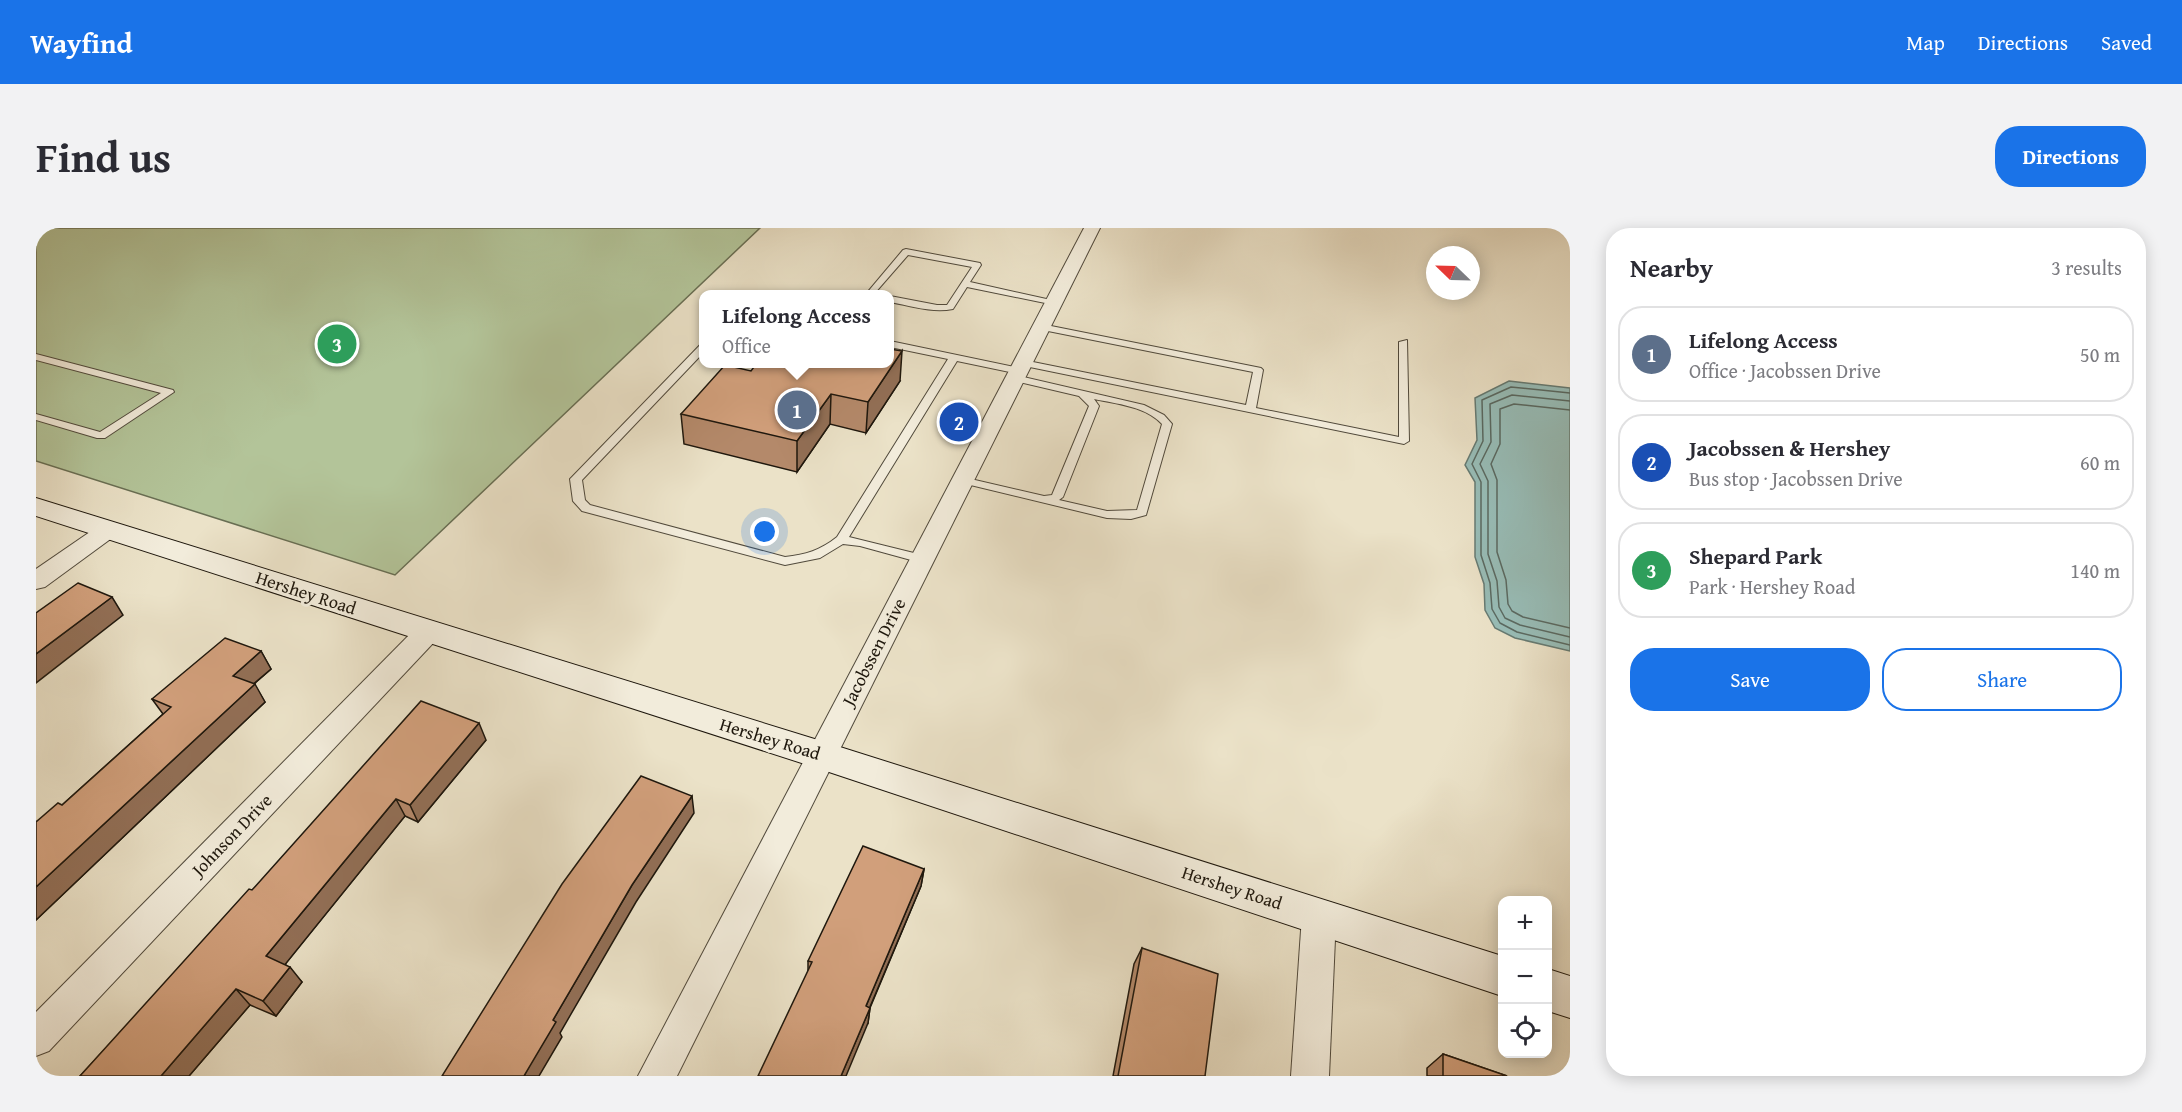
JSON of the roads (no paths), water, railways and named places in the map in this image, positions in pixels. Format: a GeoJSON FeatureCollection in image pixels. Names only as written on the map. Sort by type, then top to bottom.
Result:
{"type":"FeatureCollection","features":[{"type":"Feature","properties":{"kind":"main road","name":"Hershey Road"},"geometry":{"type":"LineString","coordinates":[[36,507],[820,755],[1498,974]]}},
{"type":"Feature","properties":{"kind":"main road"},"geometry":{"type":"LineString","coordinates":[[1552,991],[1570,997]]}},
{"type":"Feature","properties":{"kind":"street","name":"Jacobssen Drive"},"geometry":{"type":"LineString","coordinates":[[657,1076],[1092,228]]}},
{"type":"Feature","properties":{"kind":"street"},"geometry":{"type":"LineString","coordinates":[[36,581],[108,530]]}},
{"type":"Feature","properties":{"kind":"street","name":"Johnson Drive"},"geometry":{"type":"LineString","coordinates":[[36,1038],[428,632]]}},
{"type":"Feature","properties":{"kind":"street"},"geometry":{"type":"LineString","coordinates":[[1310,1076],[1319,916]]}},
{"type":"Feature","properties":{"kind":"lane"},"geometry":{"type":"LineString","coordinates":[[873,290],[906,252],[977,265],[950,308],[944,309],[894,300]]}},
{"type":"Feature","properties":{"kind":"lane"},"geometry":{"type":"LineString","coordinates":[[966,284],[1054,302]]}},
{"type":"Feature","properties":{"kind":"lane"},"geometry":{"type":"LineString","coordinates":[[1041,327],[1258,370],[1250,410]]}},
{"type":"Feature","properties":{"kind":"lane"},"geometry":{"type":"LineString","coordinates":[[894,345],[1019,371],[1250,410],[1404,441],[1404,342]]}},
{"type":"Feature","properties":{"kind":"lane"},"geometry":{"type":"LineString","coordinates":[[699,351],[576,479],[579,501],[586,508],[785,561],[800,560],[824,553],[841,540],[954,357]]}},
{"type":"Feature","properties":{"kind":"lane"},"geometry":{"type":"LineString","coordinates":[[36,357],[169,392],[101,436],[36,417]]}},
{"type":"Feature","properties":{"kind":"lane"},"geometry":{"type":"LineString","coordinates":[[962,480],[1118,517],[1131,517],[1142,512],[1167,424],[1162,417],[1152,410],[1083,394],[1019,371]]}},
{"type":"Feature","properties":{"kind":"lane"},"geometry":{"type":"LineString","coordinates":[[1044,500],[1057,497],[1094,406],[1083,394]]}},
{"type":"Feature","properties":{"kind":"lane"},"geometry":{"type":"LineString","coordinates":[[841,540],[860,542],[922,559]]}},
{"type":"Feature","properties":{"kind":"water"},"geometry":{"type":"Polygon","coordinates":[[[1509,381],[1570,388],[1570,651],[1515,638],[1495,628],[1485,610],[1484,584],[1475,557],[1475,482],[1465,465],[1477,440],[1475,398],[1509,381]]]}},
{"type":"Feature","properties":{"kind":"place","name":"Shepard Park"},"geometry":{"type":"Point","coordinates":[337,344]}},
{"type":"Feature","properties":{"kind":"place","name":"Lifelong Access"},"geometry":{"type":"Point","coordinates":[797,410]}},
{"type":"Feature","properties":{"kind":"place","name":"Jacobssen & Hershey"},"geometry":{"type":"Point","coordinates":[959,422]}}]}
